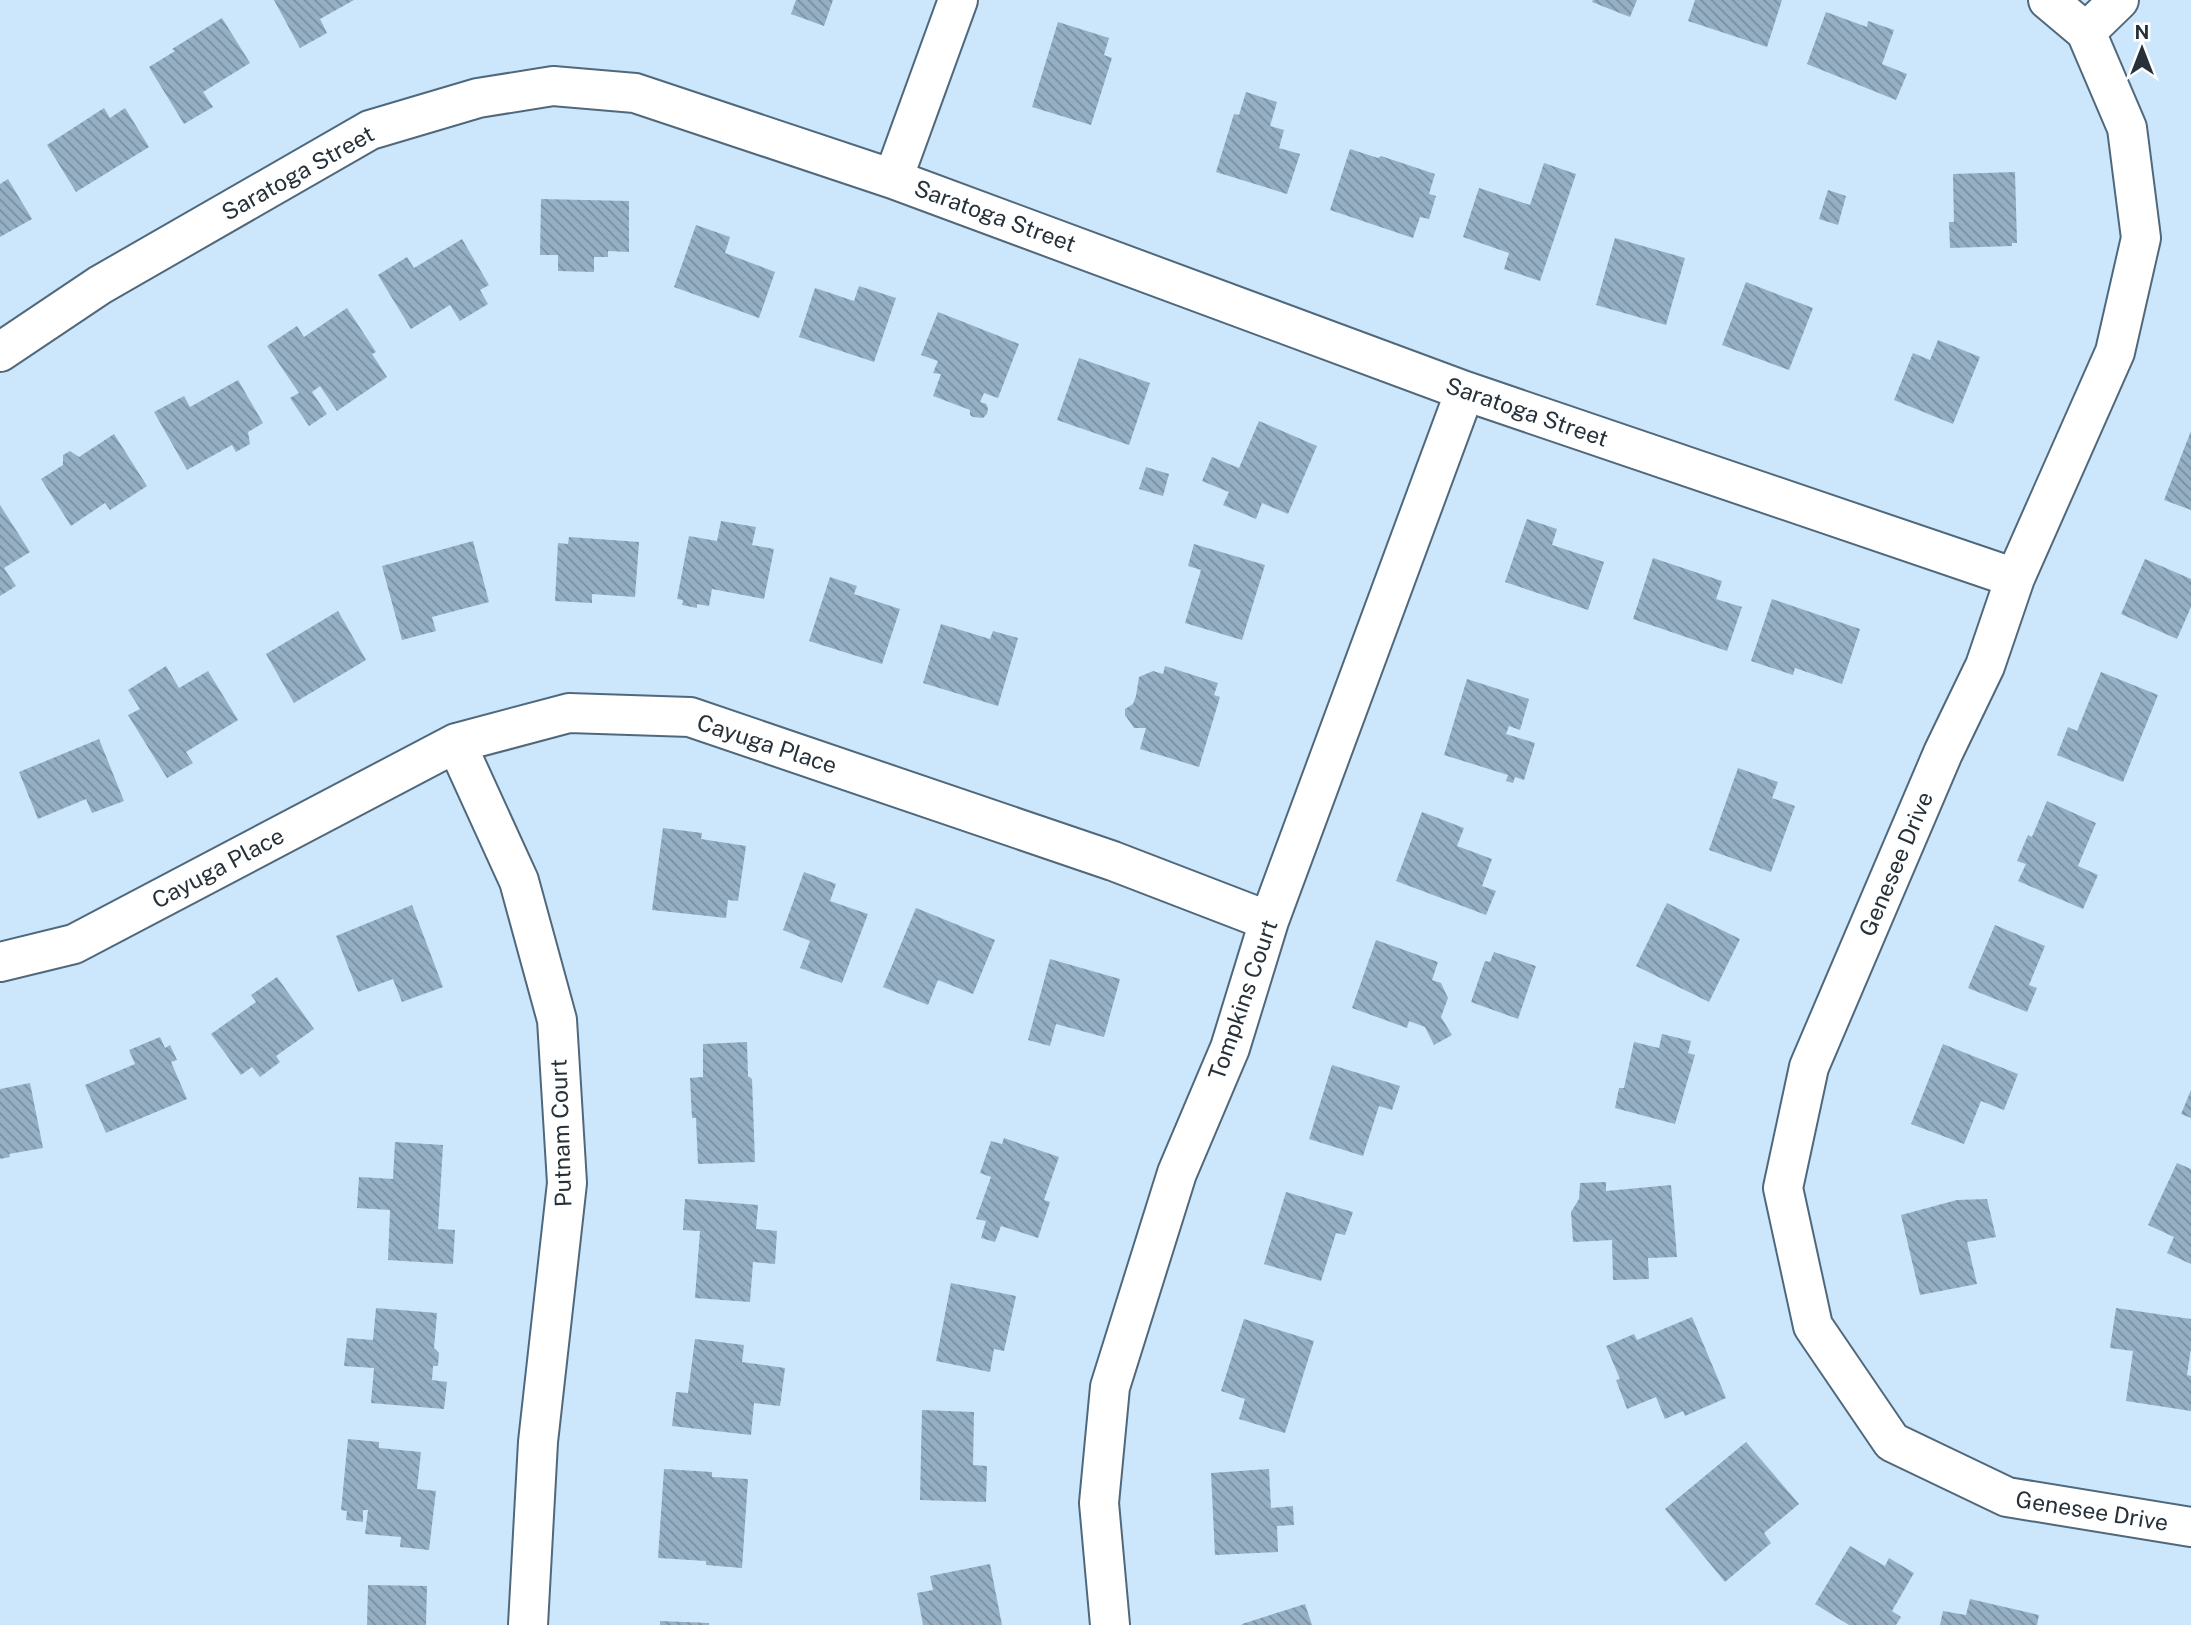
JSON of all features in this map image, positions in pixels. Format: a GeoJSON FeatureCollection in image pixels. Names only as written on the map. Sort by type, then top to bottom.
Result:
{"type":"FeatureCollection","features":[{"type":"Feature","properties":{"kind":"street"},"geometry":{"type":"LineString","coordinates":[[893,179],[958,0]]}},
{"type":"Feature","properties":{"kind":"street","name":"Genesee Drive"},"geometry":{"type":"LineString","coordinates":[[2048,0],[2085,32],[2127,128],[2141,238],[2115,352],[2015,578],[1984,666],[1943,753],[1809,1067],[1783,1188],[1813,1326],[1892,1442],[2007,1497],[2191,1527]]}},
{"type":"Feature","properties":{"kind":"street"},"geometry":{"type":"LineString","coordinates":[[2085,32],[2119,0]]}},
{"type":"Feature","properties":{"kind":"street","name":"Saratoga Street"},"geometry":{"type":"LineString","coordinates":[[0,352],[100,285],[370,130],[478,98],[553,86],[635,93],[893,179],[1465,391],[2015,578]]}},
{"type":"Feature","properties":{"kind":"street","name":"Tompkins Court"},"geometry":{"type":"LineString","coordinates":[[1111,1625],[1099,1503],[1110,1387],[1177,1173],[1230,1048],[1269,920],[1465,391]]}},
{"type":"Feature","properties":{"kind":"street","name":"Cayuga Place"},"geometry":{"type":"LineString","coordinates":[[0,962],[74,944],[456,743],[569,713],[690,717],[1112,861],[1269,920]]}},
{"type":"Feature","properties":{"kind":"street","name":"Putnam Court"},"geometry":{"type":"LineString","coordinates":[[456,743],[519,881],[556,1020],[567,1183],[538,1442],[528,1625]]}},
{"type":"Feature","properties":{"kind":"building"},"geometry":{"type":"Polygon","coordinates":[[[274,0],[354,0],[320,19],[327,33],[300,48],[274,0]]]}},
{"type":"Feature","properties":{"kind":"building"},"geometry":{"type":"Polygon","coordinates":[[[796,0],[833,0],[824,26],[791,14],[796,0]]]}},
{"type":"Feature","properties":{"kind":"building"},"geometry":{"type":"Polygon","coordinates":[[[1637,0],[1630,17],[1592,2],[1637,0]]]}},
{"type":"Feature","properties":{"kind":"building"},"geometry":{"type":"Polygon","coordinates":[[[1695,0],[1782,0],[1767,47],[1688,21],[1695,0]]]}},
{"type":"Feature","properties":{"kind":"building"},"geometry":{"type":"Polygon","coordinates":[[[1826,12],[1867,27],[1868,21],[1894,30],[1882,64],[1907,74],[1896,100],[1807,64],[1826,12]]]}},
{"type":"Feature","properties":{"kind":"building"},"geometry":{"type":"Polygon","coordinates":[[[222,18],[250,63],[203,92],[213,107],[184,124],[149,67],[175,51],[172,49],[222,18]]]}},
{"type":"Feature","properties":{"kind":"building"},"geometry":{"type":"Polygon","coordinates":[[[1058,22],[1109,38],[1104,55],[1112,58],[1091,125],[1032,107],[1058,22]]]}},
{"type":"Feature","properties":{"kind":"building"},"geometry":{"type":"Polygon","coordinates":[[[1246,92],[1277,102],[1270,126],[1284,130],[1279,148],[1300,154],[1287,194],[1216,172],[1234,114],[1239,115],[1246,92]]]}},
{"type":"Feature","properties":{"kind":"building"},"geometry":{"type":"Polygon","coordinates":[[[104,108],[110,118],[125,108],[149,147],[76,192],[47,145],[104,108]]]}},
{"type":"Feature","properties":{"kind":"building"},"geometry":{"type":"Polygon","coordinates":[[[1350,149],[1435,174],[1429,194],[1436,196],[1429,219],[1420,217],[1413,238],[1330,210],[1350,149]]]}},
{"type":"Feature","properties":{"kind":"building"},"geometry":{"type":"Polygon","coordinates":[[[1544,163],[1576,174],[1540,281],[1504,269],[1509,253],[1463,237],[1479,188],[1530,205],[1544,163]]]}},
{"type":"Feature","properties":{"kind":"building"},"geometry":{"type":"Polygon","coordinates":[[[2015,172],[2017,243],[2012,243],[2012,246],[1950,248],[1949,222],[1954,222],[1953,174],[2015,172]]]}},
{"type":"Feature","properties":{"kind":"building"},"geometry":{"type":"Polygon","coordinates":[[[8,179],[32,219],[0,237],[0,184],[8,179]]]}},
{"type":"Feature","properties":{"kind":"building"},"geometry":{"type":"Polygon","coordinates":[[[1828,190],[1846,196],[1838,225],[1819,219],[1828,190]]]}},
{"type":"Feature","properties":{"kind":"building"},"geometry":{"type":"Polygon","coordinates":[[[541,199],[629,201],[629,252],[608,251],[608,257],[594,257],[594,272],[558,271],[558,255],[540,255],[541,199]]]}},
{"type":"Feature","properties":{"kind":"building"},"geometry":{"type":"Polygon","coordinates":[[[696,225],[730,237],[725,253],[775,272],[759,318],[674,287],[696,225]]]}},
{"type":"Feature","properties":{"kind":"building"},"geometry":{"type":"Polygon","coordinates":[[[1615,238],[1685,258],[1666,325],[1596,305],[1615,238]]]}},
{"type":"Feature","properties":{"kind":"building"},"geometry":{"type":"Polygon","coordinates":[[[462,239],[489,285],[480,290],[488,304],[460,321],[450,305],[411,329],[378,275],[407,257],[414,268],[462,239]]]}},
{"type":"Feature","properties":{"kind":"building"},"geometry":{"type":"Polygon","coordinates":[[[1746,282],[1813,308],[1789,370],[1722,345],[1746,282]]]}},
{"type":"Feature","properties":{"kind":"building"},"geometry":{"type":"Polygon","coordinates":[[[859,286],[896,298],[874,362],[799,337],[815,288],[854,301],[859,286]]]}},
{"type":"Feature","properties":{"kind":"building"},"geometry":{"type":"Polygon","coordinates":[[[347,308],[376,352],[372,354],[387,377],[337,411],[320,386],[312,392],[327,414],[309,426],[290,398],[299,393],[267,346],[297,326],[304,337],[347,308]]]}},
{"type":"Feature","properties":{"kind":"building"},"geometry":{"type":"Polygon","coordinates":[[[938,312],[1019,344],[998,398],[984,393],[980,402],[988,408],[983,418],[973,417],[970,410],[933,396],[941,374],[933,373],[938,361],[921,355],[938,312]]]}},
{"type":"Feature","properties":{"kind":"building"},"geometry":{"type":"Polygon","coordinates":[[[1938,340],[1980,357],[1953,424],[1894,400],[1913,353],[1930,360],[1938,340]]]}},
{"type":"Feature","properties":{"kind":"building"},"geometry":{"type":"Polygon","coordinates":[[[1079,358],[1150,383],[1129,445],[1057,420],[1079,358]]]}},
{"type":"Feature","properties":{"kind":"building"},"geometry":{"type":"Polygon","coordinates":[[[238,380],[263,423],[248,432],[250,444],[236,452],[232,445],[187,470],[154,412],[184,396],[190,407],[238,380]]]}},
{"type":"Feature","properties":{"kind":"building"},"geometry":{"type":"Polygon","coordinates":[[[1259,421],[1317,446],[1288,514],[1262,503],[1256,519],[1223,505],[1229,492],[1202,481],[1212,457],[1239,468],[1259,421]]]}},
{"type":"Feature","properties":{"kind":"building"},"geometry":{"type":"Polygon","coordinates":[[[2191,431],[2191,510],[2164,500],[2191,431]]]}},
{"type":"Feature","properties":{"kind":"building"},"geometry":{"type":"Polygon","coordinates":[[[114,434],[147,486],[110,510],[105,503],[71,526],[41,479],[63,465],[63,455],[70,451],[79,457],[114,434]]]}},
{"type":"Feature","properties":{"kind":"building"},"geometry":{"type":"Polygon","coordinates":[[[1146,467],[1169,474],[1163,496],[1139,489],[1146,467]]]}},
{"type":"Feature","properties":{"kind":"building"},"geometry":{"type":"Polygon","coordinates":[[[0,505],[30,552],[4,568],[16,586],[0,596],[0,505]]]}},
{"type":"Feature","properties":{"kind":"building"},"geometry":{"type":"Polygon","coordinates":[[[1527,519],[1557,529],[1552,545],[1604,562],[1588,610],[1505,582],[1527,519]]]}},
{"type":"Feature","properties":{"kind":"building"},"geometry":{"type":"Polygon","coordinates":[[[721,521],[756,527],[752,545],[774,549],[764,599],[712,589],[709,606],[697,604],[697,608],[682,605],[683,600],[677,599],[689,536],[717,541],[721,521]]]}},
{"type":"Feature","properties":{"kind":"building"},"geometry":{"type":"Polygon","coordinates":[[[569,537],[639,542],[635,597],[592,594],[592,603],[555,601],[558,543],[568,544],[569,537]]]}},
{"type":"Feature","properties":{"kind":"building"},"geometry":{"type":"Polygon","coordinates":[[[473,541],[489,602],[432,617],[436,631],[402,640],[382,566],[473,541]]]}},
{"type":"Feature","properties":{"kind":"building"},"geometry":{"type":"Polygon","coordinates":[[[1194,544],[1265,565],[1242,640],[1185,623],[1201,570],[1188,566],[1194,544]]]}},
{"type":"Feature","properties":{"kind":"building"},"geometry":{"type":"Polygon","coordinates":[[[1653,558],[1722,581],[1716,599],[1742,607],[1727,651],[1633,619],[1653,558]]]}},
{"type":"Feature","properties":{"kind":"building"},"geometry":{"type":"Polygon","coordinates":[[[2145,559],[2191,579],[2191,607],[2177,639],[2121,614],[2145,559]]]}},
{"type":"Feature","properties":{"kind":"building"},"geometry":{"type":"Polygon","coordinates":[[[830,577],[857,586],[854,594],[900,609],[882,664],[809,641],[830,577]]]}},
{"type":"Feature","properties":{"kind":"building"},"geometry":{"type":"Polygon","coordinates":[[[1772,599],[1860,629],[1842,684],[1795,668],[1793,675],[1751,661],[1772,599]]]}},
{"type":"Feature","properties":{"kind":"building"},"geometry":{"type":"Polygon","coordinates":[[[338,611],[366,660],[294,703],[266,654],[338,611]]]}},
{"type":"Feature","properties":{"kind":"building"},"geometry":{"type":"Polygon","coordinates":[[[941,624],[990,639],[993,631],[1018,638],[998,706],[923,683],[941,624]]]}},
{"type":"Feature","properties":{"kind":"building"},"geometry":{"type":"Polygon","coordinates":[[[166,666],[179,688],[208,671],[238,720],[186,752],[193,763],[167,778],[128,715],[140,709],[128,690],[166,666]]]}},
{"type":"Feature","properties":{"kind":"building"},"geometry":{"type":"Polygon","coordinates":[[[1165,666],[1218,683],[1214,695],[1220,697],[1199,767],[1140,749],[1146,728],[1134,728],[1125,715],[1125,709],[1133,704],[1136,696],[1139,677],[1153,671],[1163,674],[1165,666]]]}},
{"type":"Feature","properties":{"kind":"building"},"geometry":{"type":"Polygon","coordinates":[[[2101,672],[2158,695],[2123,782],[2057,755],[2068,727],[2077,731],[2101,672]]]}},
{"type":"Feature","properties":{"kind":"building"},"geometry":{"type":"Polygon","coordinates":[[[1467,679],[1529,699],[1520,730],[1509,726],[1506,734],[1535,743],[1524,780],[1515,777],[1513,783],[1506,781],[1508,775],[1444,755],[1467,679]]]}},
{"type":"Feature","properties":{"kind":"building"},"geometry":{"type":"Polygon","coordinates":[[[99,739],[124,801],[92,813],[86,799],[38,819],[19,772],[99,739]]]}},
{"type":"Feature","properties":{"kind":"building"},"geometry":{"type":"Polygon","coordinates":[[[1738,768],[1778,782],[1772,798],[1795,806],[1771,872],[1709,850],[1738,768]]]}},
{"type":"Feature","properties":{"kind":"building"},"geometry":{"type":"Polygon","coordinates":[[[2047,801],[2096,823],[2078,866],[2098,875],[2083,909],[2018,881],[2026,864],[2017,861],[2028,835],[2032,837],[2047,801]]]}},
{"type":"Feature","properties":{"kind":"building"},"geometry":{"type":"Polygon","coordinates":[[[1422,812],[1464,828],[1457,846],[1492,859],[1482,886],[1496,891],[1486,915],[1396,881],[1422,812]]]}},
{"type":"Feature","properties":{"kind":"building"},"geometry":{"type":"Polygon","coordinates":[[[663,828],[702,833],[701,839],[746,846],[738,901],[728,900],[726,918],[652,910],[663,828]]]}},
{"type":"Feature","properties":{"kind":"building"},"geometry":{"type":"Polygon","coordinates":[[[804,872],[836,884],[830,901],[868,914],[842,983],[800,968],[810,941],[783,930],[804,872]]]}},
{"type":"Feature","properties":{"kind":"building"},"geometry":{"type":"Polygon","coordinates":[[[1667,903],[1740,939],[1709,1002],[1636,966],[1667,903]]]}},
{"type":"Feature","properties":{"kind":"building"},"geometry":{"type":"Polygon","coordinates":[[[412,905],[443,987],[402,1002],[393,979],[358,992],[336,936],[412,905]]]}},
{"type":"Feature","properties":{"kind":"building"},"geometry":{"type":"Polygon","coordinates":[[[916,908],[995,940],[973,994],[938,980],[928,1005],[883,987],[916,908]]]}},
{"type":"Feature","properties":{"kind":"building"},"geometry":{"type":"Polygon","coordinates":[[[1995,925],[2045,946],[2029,985],[2037,988],[2027,1012],[1968,988],[1995,925]]]}},
{"type":"Feature","properties":{"kind":"building"},"geometry":{"type":"Polygon","coordinates":[[[1376,940],[1438,962],[1432,980],[1441,983],[1448,998],[1441,1017],[1452,1035],[1434,1045],[1425,1027],[1409,1021],[1407,1028],[1352,1008],[1376,940]]]}},
{"type":"Feature","properties":{"kind":"building"},"geometry":{"type":"Polygon","coordinates":[[[1494,952],[1536,966],[1518,1019],[1471,1002],[1485,961],[1490,962],[1494,952]]]}},
{"type":"Feature","properties":{"kind":"building"},"geometry":{"type":"Polygon","coordinates":[[[1050,959],[1120,979],[1104,1037],[1056,1024],[1050,1046],[1028,1040],[1050,959]]]}},
{"type":"Feature","properties":{"kind":"building"},"geometry":{"type":"Polygon","coordinates":[[[277,977],[314,1029],[276,1056],[280,1062],[260,1077],[252,1067],[241,1075],[211,1034],[256,1002],[251,995],[277,977]]]}},
{"type":"Feature","properties":{"kind":"building"},"geometry":{"type":"Polygon","coordinates":[[[1662,1034],[1691,1041],[1688,1053],[1695,1055],[1675,1124],[1615,1108],[1619,1088],[1624,1088],[1634,1042],[1659,1048],[1662,1034]]]}},
{"type":"Feature","properties":{"kind":"building"},"geometry":{"type":"Polygon","coordinates":[[[160,1037],[165,1048],[170,1045],[177,1060],[171,1062],[187,1099],[106,1133],[85,1085],[135,1064],[129,1050],[160,1037]]]}},
{"type":"Feature","properties":{"kind":"building"},"geometry":{"type":"Polygon","coordinates":[[[747,1042],[748,1076],[752,1079],[755,1162],[698,1164],[696,1118],[692,1118],[690,1078],[703,1077],[703,1044],[747,1042]]]}},
{"type":"Feature","properties":{"kind":"building"},"geometry":{"type":"Polygon","coordinates":[[[1943,1044],[2018,1074],[2004,1110],[1981,1101],[1964,1144],[1911,1124],[1943,1044]]]}},
{"type":"Feature","properties":{"kind":"building"},"geometry":{"type":"Polygon","coordinates":[[[1332,1065],[1400,1086],[1392,1110],[1379,1106],[1363,1156],[1309,1139],[1332,1065]]]}},
{"type":"Feature","properties":{"kind":"building"},"geometry":{"type":"Polygon","coordinates":[[[30,1083],[43,1148],[9,1154],[10,1157],[0,1159],[0,1089],[30,1083]]]}},
{"type":"Feature","properties":{"kind":"building"},"geometry":{"type":"Polygon","coordinates":[[[2191,1090],[2191,1118],[2181,1114],[2191,1090]]]}},
{"type":"Feature","properties":{"kind":"building"},"geometry":{"type":"Polygon","coordinates":[[[1004,1138],[1059,1157],[1044,1200],[1050,1202],[1038,1238],[1001,1226],[995,1242],[981,1238],[986,1221],[976,1219],[991,1177],[980,1173],[991,1141],[1002,1144],[1004,1138]]]}},
{"type":"Feature","properties":{"kind":"building"},"geometry":{"type":"Polygon","coordinates":[[[395,1142],[443,1145],[438,1229],[455,1230],[453,1264],[388,1260],[390,1210],[357,1208],[359,1177],[393,1179],[395,1142]]]}},
{"type":"Feature","properties":{"kind":"building"},"geometry":{"type":"Polygon","coordinates":[[[2177,1163],[2191,1169],[2191,1264],[2167,1253],[2174,1237],[2148,1225],[2177,1163]]]}},
{"type":"Feature","properties":{"kind":"building"},"geometry":{"type":"Polygon","coordinates":[[[1606,1182],[1606,1191],[1671,1185],[1677,1257],[1648,1258],[1649,1279],[1613,1280],[1612,1240],[1573,1242],[1571,1212],[1579,1199],[1580,1183],[1606,1182]]]}},
{"type":"Feature","properties":{"kind":"building"},"geometry":{"type":"Polygon","coordinates":[[[1286,1192],[1353,1212],[1345,1235],[1336,1233],[1321,1281],[1264,1264],[1286,1192]]]}},
{"type":"Feature","properties":{"kind":"building"},"geometry":{"type":"Polygon","coordinates":[[[685,1199],[758,1205],[756,1229],[777,1231],[775,1264],[753,1262],[750,1302],[695,1298],[700,1231],[683,1230],[685,1199]]]}},
{"type":"Feature","properties":{"kind":"building"},"geometry":{"type":"Polygon","coordinates":[[[1987,1199],[1996,1237],[1967,1242],[1977,1284],[1920,1295],[1901,1215],[1957,1200],[1987,1199]]]}},
{"type":"Feature","properties":{"kind":"building"},"geometry":{"type":"Polygon","coordinates":[[[951,1283],[1016,1296],[1004,1351],[994,1349],[990,1372],[936,1361],[951,1283]]]}},
{"type":"Feature","properties":{"kind":"building"},"geometry":{"type":"Polygon","coordinates":[[[376,1308],[437,1313],[434,1348],[439,1353],[438,1366],[433,1366],[432,1380],[447,1382],[444,1409],[371,1403],[374,1368],[344,1366],[347,1338],[373,1340],[376,1308]]]}},
{"type":"Feature","properties":{"kind":"building"},"geometry":{"type":"Polygon","coordinates":[[[2116,1308],[2191,1319],[2187,1375],[2191,1376],[2191,1411],[2126,1401],[2133,1351],[2110,1348],[2116,1308]]]}},
{"type":"Feature","properties":{"kind":"building"},"geometry":{"type":"Polygon","coordinates":[[[1692,1317],[1726,1398],[1685,1416],[1683,1411],[1665,1419],[1656,1397],[1627,1409],[1616,1380],[1620,1379],[1606,1346],[1634,1334],[1637,1340],[1692,1317]]]}},
{"type":"Feature","properties":{"kind":"building"},"geometry":{"type":"Polygon","coordinates":[[[1244,1319],[1314,1341],[1285,1433],[1239,1419],[1245,1399],[1221,1391],[1244,1319]]]}},
{"type":"Feature","properties":{"kind":"building"},"geometry":{"type":"Polygon","coordinates":[[[695,1339],[744,1345],[742,1362],[785,1368],[780,1406],[754,1403],[751,1435],[672,1426],[676,1392],[688,1393],[695,1339]]]}},
{"type":"Feature","properties":{"kind":"building"},"geometry":{"type":"Polygon","coordinates":[[[922,1410],[974,1412],[973,1465],[987,1466],[986,1502],[920,1500],[922,1410]]]}},
{"type":"Feature","properties":{"kind":"building"},"geometry":{"type":"Polygon","coordinates":[[[348,1439],[379,1442],[379,1448],[421,1452],[417,1489],[436,1491],[429,1550],[400,1547],[401,1537],[365,1534],[368,1510],[363,1510],[363,1522],[346,1520],[347,1511],[341,1510],[348,1439]]]}},
{"type":"Feature","properties":{"kind":"building"},"geometry":{"type":"Polygon","coordinates":[[[1746,1442],[1799,1504],[1764,1533],[1771,1543],[1725,1582],[1665,1509],[1746,1442]]]}},
{"type":"Feature","properties":{"kind":"building"},"geometry":{"type":"Polygon","coordinates":[[[664,1469],[712,1472],[712,1477],[748,1479],[742,1568],[706,1565],[706,1561],[658,1558],[664,1469]]]}},
{"type":"Feature","properties":{"kind":"building"},"geometry":{"type":"Polygon","coordinates":[[[1269,1469],[1271,1508],[1293,1506],[1294,1525],[1277,1526],[1278,1552],[1215,1555],[1211,1473],[1269,1469]]]}},
{"type":"Feature","properties":{"kind":"building"},"geometry":{"type":"Polygon","coordinates":[[[1850,1546],[1885,1566],[1889,1558],[1914,1573],[1892,1611],[1901,1617],[1896,1625],[1849,1625],[1815,1604],[1850,1546]]]}},
{"type":"Feature","properties":{"kind":"building"},"geometry":{"type":"Polygon","coordinates":[[[990,1564],[1002,1625],[923,1625],[917,1593],[933,1590],[930,1576],[990,1564]]]}},
{"type":"Feature","properties":{"kind":"building"},"geometry":{"type":"Polygon","coordinates":[[[368,1585],[427,1586],[426,1625],[367,1625],[368,1585]]]}},
{"type":"Feature","properties":{"kind":"building"},"geometry":{"type":"Polygon","coordinates":[[[1970,1599],[2039,1615],[2037,1625],[1940,1625],[1943,1611],[1966,1615],[1970,1599]]]}},
{"type":"Feature","properties":{"kind":"building"},"geometry":{"type":"Polygon","coordinates":[[[1305,1604],[1312,1625],[1242,1625],[1242,1624],[1305,1604]]]}},
{"type":"Feature","properties":{"kind":"building"},"geometry":{"type":"Polygon","coordinates":[[[660,1621],[709,1623],[709,1625],[660,1625],[660,1621]]]}}]}
